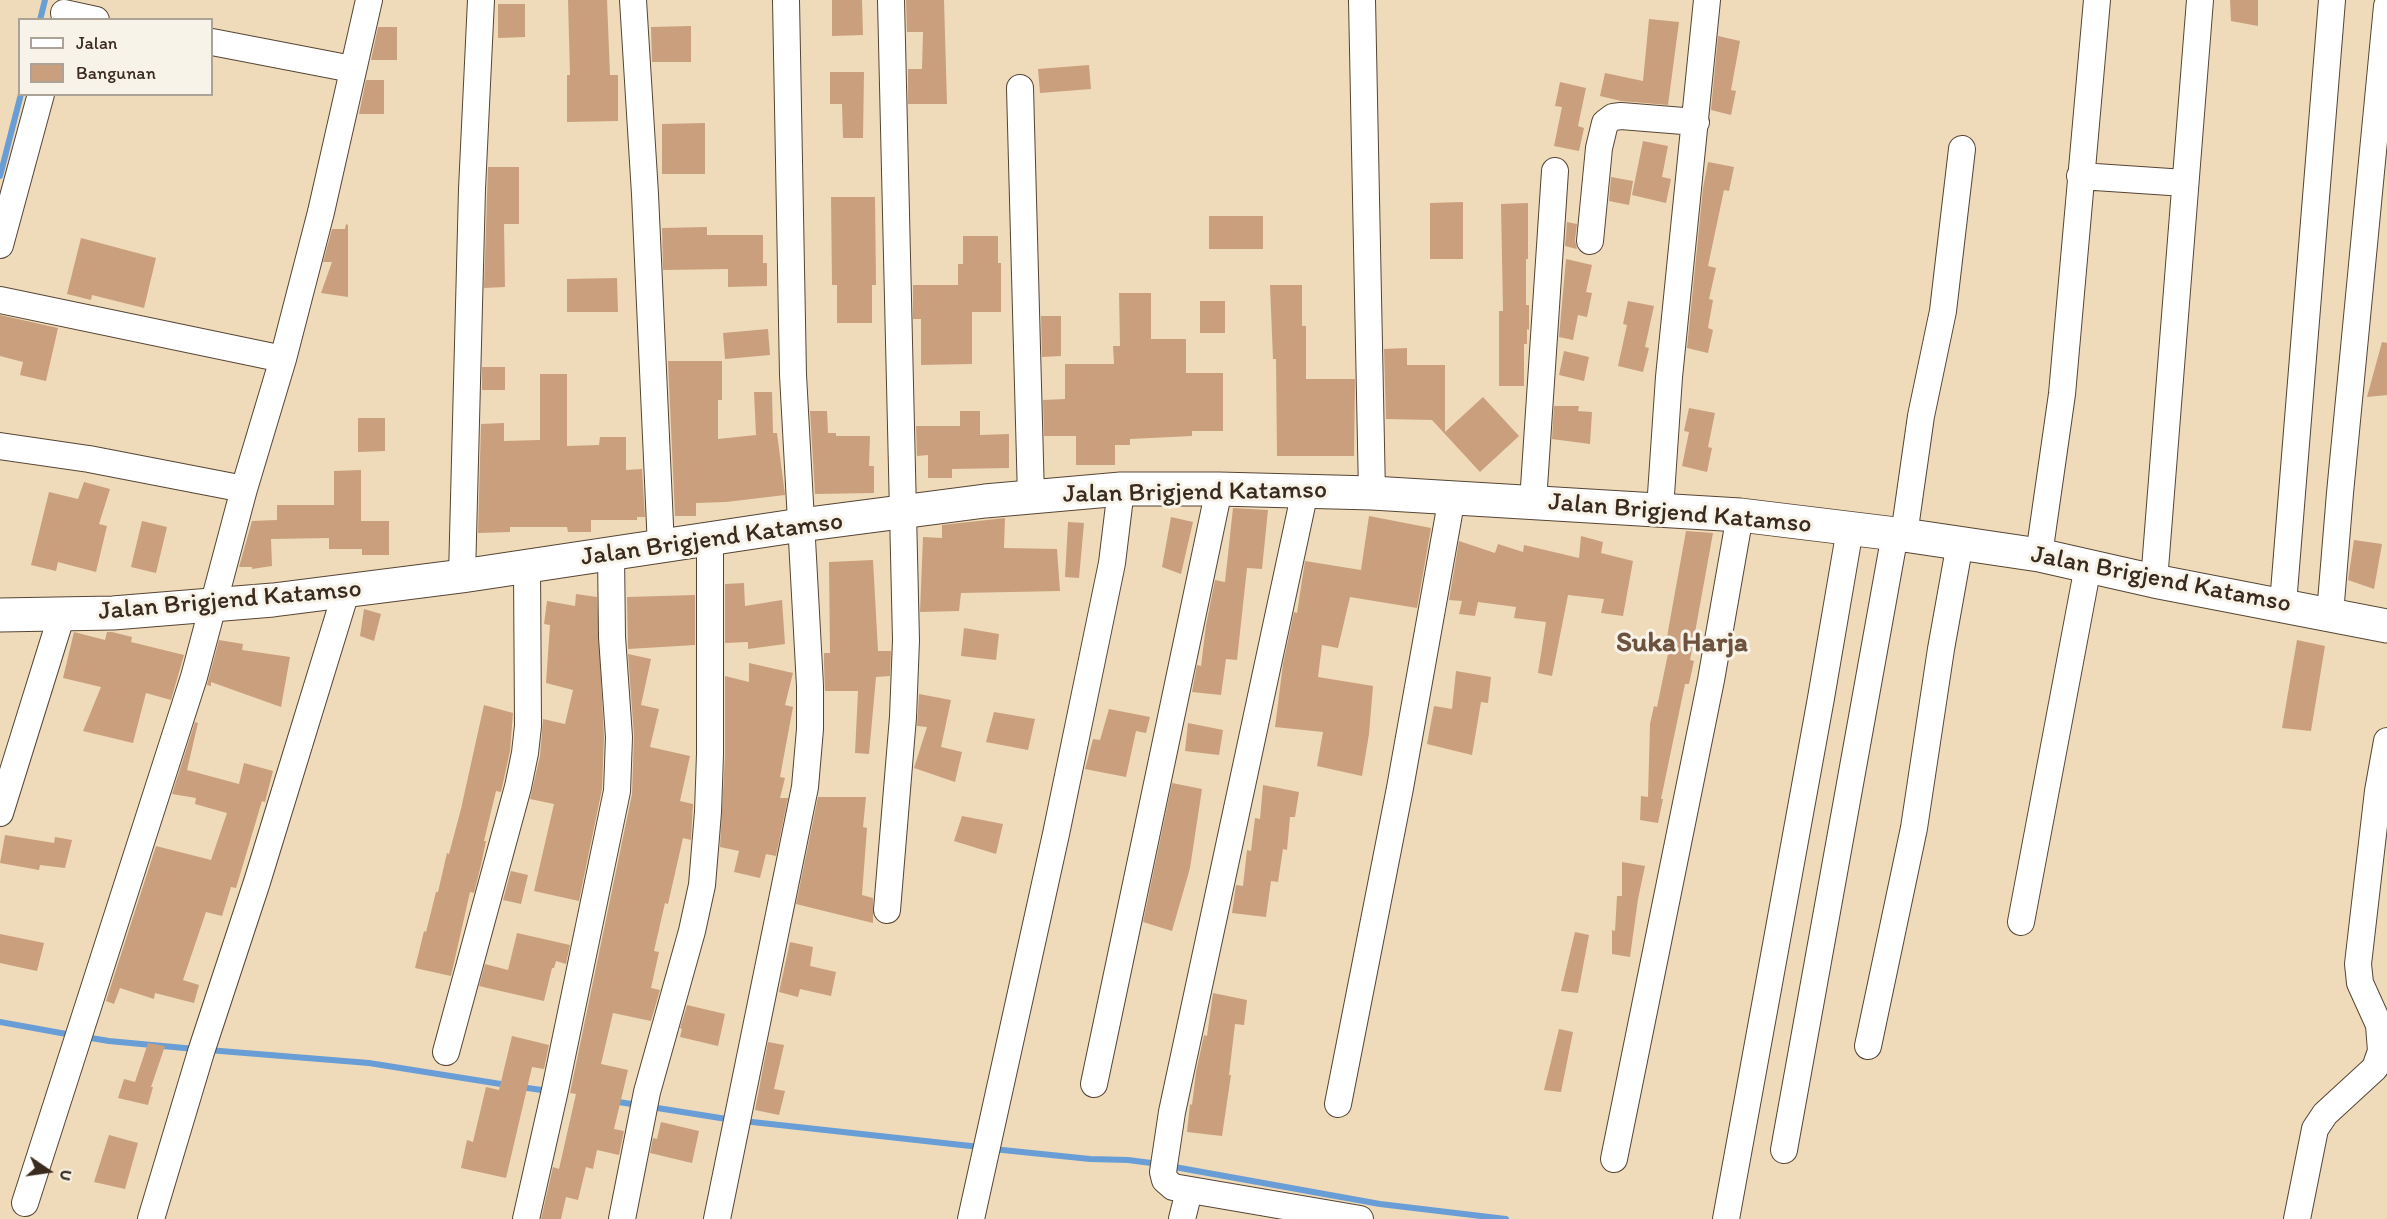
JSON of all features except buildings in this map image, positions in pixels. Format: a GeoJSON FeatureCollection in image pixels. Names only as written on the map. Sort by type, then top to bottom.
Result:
{"type":"FeatureCollection","features":[{"type":"Feature","properties":{"kind":"highway","name":"Jalan Brigjend Katamso"},"geometry":{"type":"LineString","coordinates":[[0,615],[112,613],[346,592],[903,512],[1121,489],[1219,489],[1372,493],[1740,515],[1899,534],[2039,555],[2154,581],[2283,604],[2387,626]]}},
{"type":"Feature","properties":{"kind":"street"},"geometry":{"type":"LineString","coordinates":[[25,1203],[194,677],[244,489],[283,359],[321,212],[369,0]]}},
{"type":"Feature","properties":{"kind":"street"},"geometry":{"type":"LineString","coordinates":[[462,576],[472,189],[481,0]]}},
{"type":"Feature","properties":{"kind":"street"},"geometry":{"type":"LineString","coordinates":[[633,0],[645,194],[661,547]]}},
{"type":"Feature","properties":{"kind":"street"},"geometry":{"type":"LineString","coordinates":[[717,1219],[805,787],[810,729],[810,686],[793,375],[786,0]]}},
{"type":"Feature","properties":{"kind":"street"},"geometry":{"type":"LineString","coordinates":[[887,910],[903,717],[906,640],[891,0]]}},
{"type":"Feature","properties":{"kind":"street"},"geometry":{"type":"LineString","coordinates":[[1362,0],[1372,493]]}},
{"type":"Feature","properties":{"kind":"street"},"geometry":{"type":"LineString","coordinates":[[1660,509],[1669,377],[1707,0]]}},
{"type":"Feature","properties":{"kind":"street"},"geometry":{"type":"LineString","coordinates":[[2039,555],[2062,394],[2097,0]]}},
{"type":"Feature","properties":{"kind":"street"},"geometry":{"type":"LineString","coordinates":[[2154,581],[2200,0]]}},
{"type":"Feature","properties":{"kind":"street"},"geometry":{"type":"LineString","coordinates":[[2283,604],[2332,0]]}},
{"type":"Feature","properties":{"kind":"street"},"geometry":{"type":"LineString","coordinates":[[2330,614],[2387,6]]}},
{"type":"Feature","properties":{"kind":"street"},"geometry":{"type":"LineString","coordinates":[[64,11],[89,18]]}},
{"type":"Feature","properties":{"kind":"street"},"geometry":{"type":"LineString","coordinates":[[213,42],[352,69]]}},
{"type":"Feature","properties":{"kind":"street"},"geometry":{"type":"LineString","coordinates":[[1020,87],[1032,497]]}},
{"type":"Feature","properties":{"kind":"street"},"geometry":{"type":"LineString","coordinates":[[0,245],[40,96]]}},
{"type":"Feature","properties":{"kind":"street"},"geometry":{"type":"LineString","coordinates":[[1590,241],[1599,148],[1605,123],[1613,117],[1621,116],[1696,122]]}},
{"type":"Feature","properties":{"kind":"street"},"geometry":{"type":"LineString","coordinates":[[1784,1150],[1921,416],[1943,311],[1962,149]]}},
{"type":"Feature","properties":{"kind":"street"},"geometry":{"type":"LineString","coordinates":[[1533,502],[1555,171]]}},
{"type":"Feature","properties":{"kind":"street"},"geometry":{"type":"LineString","coordinates":[[2080,176],[2185,183]]}},
{"type":"Feature","properties":{"kind":"street"},"geometry":{"type":"LineString","coordinates":[[0,300],[283,359]]}},
{"type":"Feature","properties":{"kind":"street"},"geometry":{"type":"LineString","coordinates":[[0,446],[89,459],[244,489]]}},
{"type":"Feature","properties":{"kind":"street"},"geometry":{"type":"LineString","coordinates":[[971,1219],[1084,700],[1112,563],[1121,489]]}},
{"type":"Feature","properties":{"kind":"street"},"geometry":{"type":"LineString","coordinates":[[1094,1084],[1219,489]]}},
{"type":"Feature","properties":{"kind":"street"},"geometry":{"type":"LineString","coordinates":[[1305,491],[1172,1112],[1163,1164],[1165,1180],[1169,1185],[1189,1191],[1307,1215],[1360,1219]]}},
{"type":"Feature","properties":{"kind":"street"},"geometry":{"type":"LineString","coordinates":[[1338,1104],[1400,788],[1452,497]]}},
{"type":"Feature","properties":{"kind":"street"},"geometry":{"type":"LineString","coordinates":[[1614,1159],[1712,680],[1740,515]]}},
{"type":"Feature","properties":{"kind":"street"},"geometry":{"type":"LineString","coordinates":[[1726,1219],[1850,529]]}},
{"type":"Feature","properties":{"kind":"street"},"geometry":{"type":"LineString","coordinates":[[622,1219],[647,1092],[692,931],[702,885],[708,823],[710,754],[710,540]]}},
{"type":"Feature","properties":{"kind":"street"},"geometry":{"type":"LineString","coordinates":[[1868,1046],[1914,828],[1941,649],[1960,543]]}},
{"type":"Feature","properties":{"kind":"street"},"geometry":{"type":"LineString","coordinates":[[526,1219],[617,791],[619,737],[612,637],[611,555]]}},
{"type":"Feature","properties":{"kind":"street"},"geometry":{"type":"LineString","coordinates":[[2021,922],[2088,566]]}},
{"type":"Feature","properties":{"kind":"street"},"geometry":{"type":"LineString","coordinates":[[447,1052],[518,787],[525,753],[528,726],[527,567]]}},
{"type":"Feature","properties":{"kind":"street"},"geometry":{"type":"LineString","coordinates":[[151,1219],[201,1052],[261,872],[346,592]]}},
{"type":"Feature","properties":{"kind":"street"},"geometry":{"type":"LineString","coordinates":[[0,813],[62,614]]}},
{"type":"Feature","properties":{"kind":"street"},"geometry":{"type":"LineString","coordinates":[[2297,1219],[2315,1129],[2325,1114],[2375,1068],[2381,1051],[2379,1025],[2360,983],[2358,964],[2378,790],[2387,741]]}},
{"type":"Feature","properties":{"kind":"street"},"geometry":{"type":"LineString","coordinates":[[1182,1219],[1189,1191]]}},
{"type":"Feature","properties":{"kind":"waterway"},"geometry":{"type":"LineString","coordinates":[[40,18],[45,0]]}},
{"type":"Feature","properties":{"kind":"waterway"},"geometry":{"type":"LineString","coordinates":[[0,176],[20,96]]}},
{"type":"Feature","properties":{"kind":"waterway"},"geometry":{"type":"LineString","coordinates":[[0,1022],[72,1035]]}},
{"type":"Feature","properties":{"kind":"waterway"},"geometry":{"type":"LineString","coordinates":[[85,1037],[195,1049]]}},
{"type":"Feature","properties":{"kind":"waterway"},"geometry":{"type":"LineString","coordinates":[[208,1050],[369,1063],[507,1085]]}},
{"type":"Feature","properties":{"kind":"waterway"},"geometry":{"type":"LineString","coordinates":[[520,1087],[549,1091]]}},
{"type":"Feature","properties":{"kind":"waterway"},"geometry":{"type":"LineString","coordinates":[[612,1101],[638,1105]]}},
{"type":"Feature","properties":{"kind":"waterway"},"geometry":{"type":"LineString","coordinates":[[651,1107],[733,1120]]}},
{"type":"Feature","properties":{"kind":"waterway"},"geometry":{"type":"LineString","coordinates":[[743,1121],[980,1147]]}},
{"type":"Feature","properties":{"kind":"waterway"},"geometry":{"type":"LineString","coordinates":[[993,1149],[1159,1164]]}},
{"type":"Feature","properties":{"kind":"waterway"},"geometry":{"type":"LineString","coordinates":[[1169,1166],[1380,1204],[1506,1219]]}},
{"type":"Feature","properties":{"kind":"district","name":"Suka Harja"},"geometry":{"type":"Point","coordinates":[1682,644]}}]}
